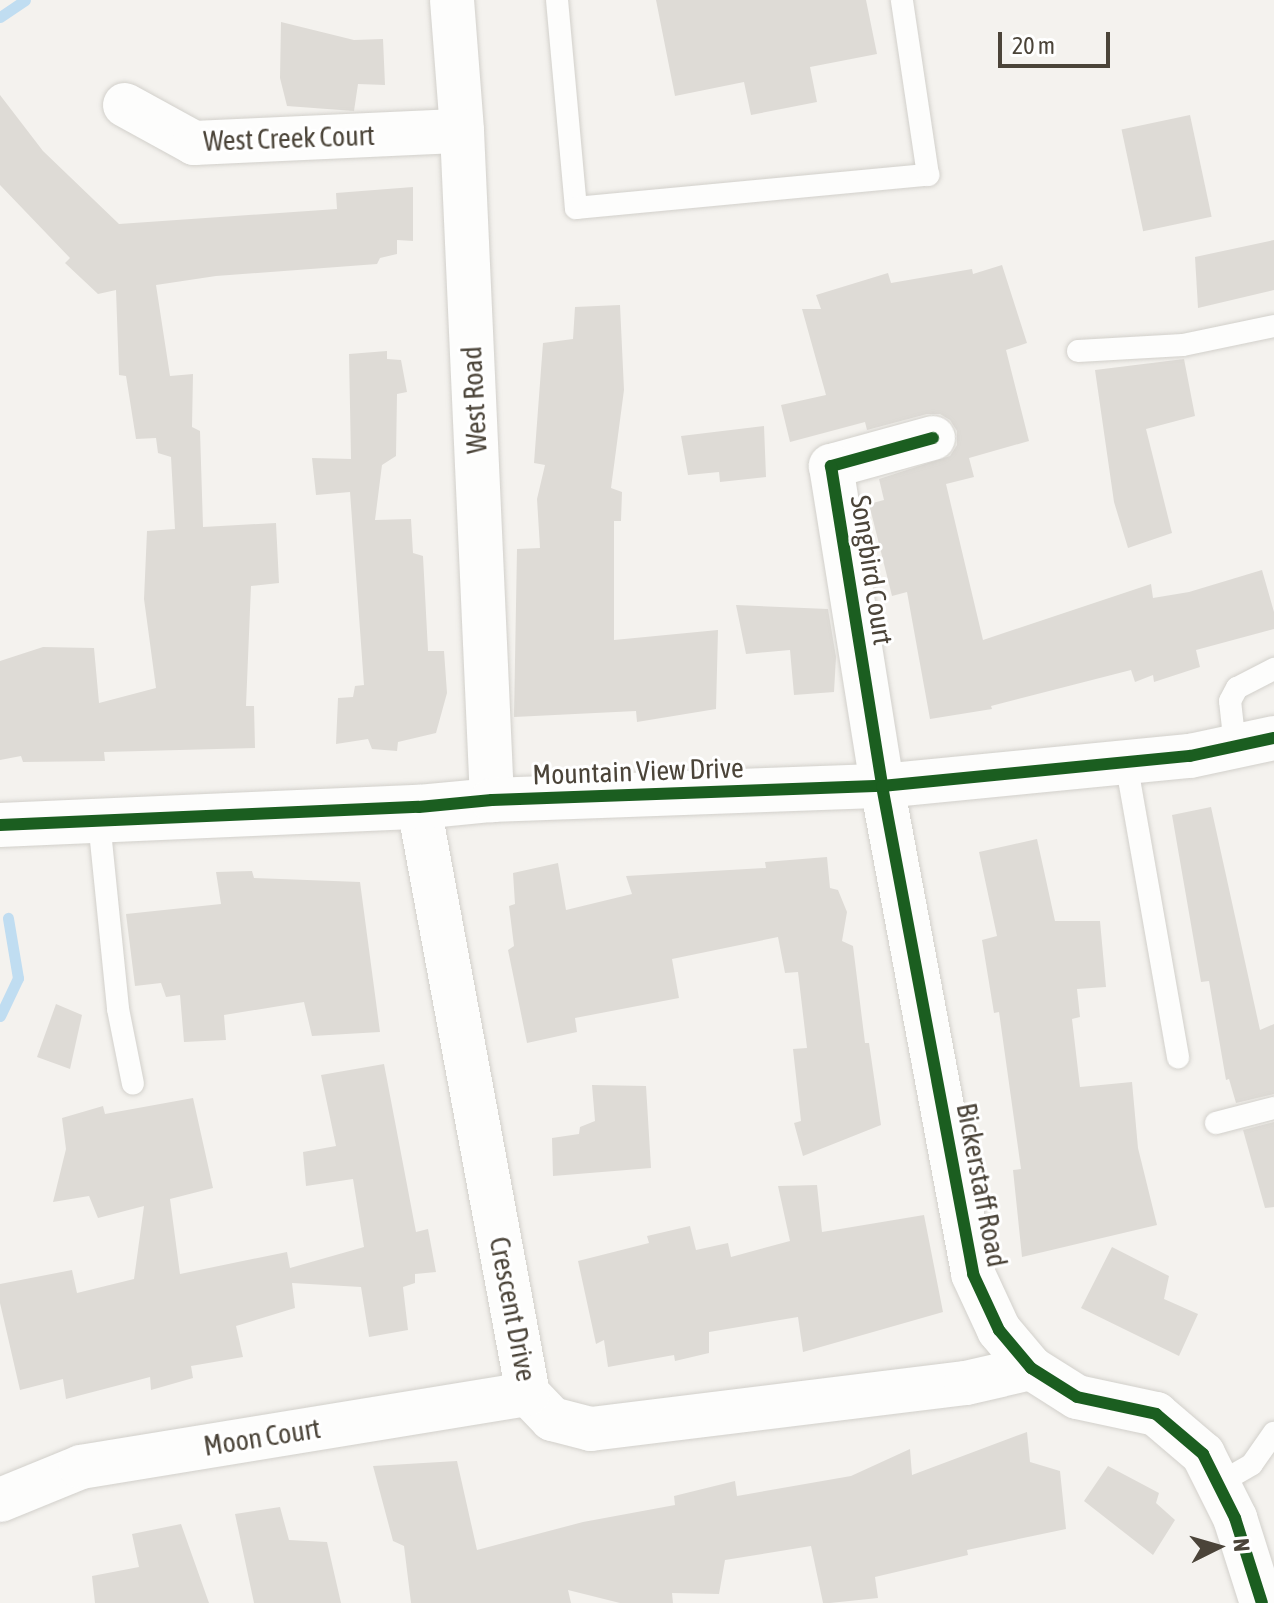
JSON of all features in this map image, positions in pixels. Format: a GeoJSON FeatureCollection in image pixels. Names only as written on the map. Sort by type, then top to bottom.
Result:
{"type":"FeatureCollection","features":[{"type":"Feature","properties":{"kind":"street","name":"West Road"},"geometry":{"type":"LineString","coordinates":[[452,0],[462,131],[492,800]]}},
{"type":"Feature","properties":{"kind":"street","name":"West Creek Court"},"geometry":{"type":"LineString","coordinates":[[125,105],[194,143],[462,131]]}},
{"type":"Feature","properties":{"kind":"street","name":"Songbird Court"},"geometry":{"type":"LineString","coordinates":[[882,786],[831,466],[933,438]]}},
{"type":"Feature","properties":{"kind":"street","name":"Mountain View Drive"},"geometry":{"type":"LineString","coordinates":[[0,825],[419,807],[492,800],[882,786],[1126,762],[1254,742]]}},
{"type":"Feature","properties":{"kind":"street","name":"Bickerstaff Road"},"geometry":{"type":"LineString","coordinates":[[882,786],[973,1274],[999,1330],[1031,1368],[1077,1397],[1156,1414],[1203,1454],[1235,1518],[1262,1603]]}},
{"type":"Feature","properties":{"kind":"street","name":"Crescent Drive"},"geometry":{"type":"LineString","coordinates":[[419,807],[528,1394],[552,1419],[591,1429],[966,1383],[1031,1368]]}},
{"type":"Feature","properties":{"kind":"street","name":"Moon Court"},"geometry":{"type":"LineString","coordinates":[[0,1500],[81,1467],[528,1394]]}},
{"type":"Feature","properties":{"kind":"lane"},"geometry":{"type":"LineString","coordinates":[[557,0],[576,208],[928,175],[902,0]]}},
{"type":"Feature","properties":{"kind":"lane"},"geometry":{"type":"LineString","coordinates":[[1078,351],[1183,345],[1274,326]]}},
{"type":"Feature","properties":{"kind":"lane"},"geometry":{"type":"LineString","coordinates":[[1254,742],[1230,701],[1237,688],[1274,669]]}},
{"type":"Feature","properties":{"kind":"lane"},"geometry":{"type":"LineString","coordinates":[[1126,762],[1178,1057]]}},
{"type":"Feature","properties":{"kind":"lane"},"geometry":{"type":"LineString","coordinates":[[99,821],[118,1009],[133,1084]]}},
{"type":"Feature","properties":{"kind":"lane"},"geometry":{"type":"LineString","coordinates":[[1216,1123],[1274,1108]]}},
{"type":"Feature","properties":{"kind":"lane"},"geometry":{"type":"LineString","coordinates":[[1218,1484],[1252,1464],[1273,1439]]}},
{"type":"Feature","properties":{"kind":"building"},"geometry":{"type":"Polygon","coordinates":[[[656,0],[866,0],[877,54],[810,67],[817,102],[751,115],[744,82],[675,96],[656,0]]]}},
{"type":"Feature","properties":{"kind":"building"},"geometry":{"type":"Polygon","coordinates":[[[281,22],[354,40],[383,39],[385,85],[358,84],[354,111],[287,106],[280,78],[281,22]]]}},
{"type":"Feature","properties":{"kind":"building"},"geometry":{"type":"Polygon","coordinates":[[[0,95],[43,151],[119,224],[337,209],[336,193],[413,187],[413,241],[397,240],[397,254],[380,258],[377,264],[216,276],[156,285],[170,376],[193,374],[192,427],[200,431],[203,527],[276,523],[279,583],[251,586],[246,706],[254,706],[255,748],[104,752],[105,761],[23,762],[21,756],[0,760],[0,661],[43,647],[94,648],[99,703],[156,688],[144,599],[147,531],[175,529],[171,457],[158,453],[156,438],[136,439],[126,376],[119,375],[116,290],[98,294],[65,263],[70,258],[0,185],[0,95]]]}},
{"type":"Feature","properties":{"kind":"building"},"geometry":{"type":"Polygon","coordinates":[[[1190,115],[1212,217],[1143,231],[1122,130],[1190,115]]]}},
{"type":"Feature","properties":{"kind":"building"},"geometry":{"type":"Polygon","coordinates":[[[1274,240],[1274,290],[1198,308],[1195,257],[1274,240]]]}},
{"type":"Feature","properties":{"kind":"building"},"geometry":{"type":"Polygon","coordinates":[[[1002,265],[1027,343],[1006,350],[1029,441],[969,458],[974,477],[946,484],[983,640],[1151,584],[1153,598],[1189,592],[1262,570],[1274,612],[1274,629],[1196,650],[1200,667],[1154,682],[1153,675],[1135,682],[1131,670],[991,706],[992,709],[930,719],[907,592],[892,596],[869,504],[884,500],[879,479],[950,456],[957,445],[957,431],[950,420],[940,414],[927,414],[867,430],[865,422],[790,442],[781,405],[826,395],[802,309],[821,309],[816,295],[888,273],[891,283],[972,269],[973,274],[1002,265]]]}},
{"type":"Feature","properties":{"kind":"building"},"geometry":{"type":"Polygon","coordinates":[[[620,305],[624,390],[611,488],[622,492],[621,521],[614,521],[614,640],[718,630],[716,709],[637,722],[636,711],[514,717],[517,549],[540,548],[537,499],[545,465],[534,463],[543,343],[573,339],[575,307],[620,305]]]}},
{"type":"Feature","properties":{"kind":"building"},"geometry":{"type":"Polygon","coordinates":[[[387,351],[387,359],[401,360],[407,392],[397,394],[396,456],[382,465],[375,520],[411,519],[413,553],[423,556],[428,651],[444,651],[447,693],[436,733],[398,742],[397,751],[372,749],[368,739],[336,744],[338,698],[353,697],[355,686],[364,685],[350,492],[316,495],[312,458],[351,459],[349,354],[387,351]]]}},
{"type":"Feature","properties":{"kind":"building"},"geometry":{"type":"Polygon","coordinates":[[[1184,359],[1195,416],[1146,429],[1172,533],[1128,548],[1114,502],[1095,370],[1184,359]]]}},
{"type":"Feature","properties":{"kind":"building"},"geometry":{"type":"Polygon","coordinates":[[[764,426],[766,477],[720,482],[719,472],[688,475],[681,436],[764,426]]]}},
{"type":"Feature","properties":{"kind":"building"},"geometry":{"type":"Polygon","coordinates":[[[736,605],[828,609],[836,657],[834,692],[794,695],[790,650],[746,654],[736,605]]]}},
{"type":"Feature","properties":{"kind":"building"},"geometry":{"type":"Polygon","coordinates":[[[1211,807],[1260,1030],[1274,1024],[1274,1094],[1236,1103],[1229,1079],[1226,1080],[1209,981],[1201,982],[1172,815],[1211,807]]]}},
{"type":"Feature","properties":{"kind":"building"},"geometry":{"type":"Polygon","coordinates":[[[1037,839],[1055,921],[1100,921],[1106,987],[1077,989],[1080,1017],[1072,1019],[1080,1087],[1132,1082],[1138,1148],[1157,1225],[1022,1257],[1013,1170],[1021,1169],[999,1012],[994,1013],[982,940],[997,936],[979,852],[1037,839]]]}},
{"type":"Feature","properties":{"kind":"building"},"geometry":{"type":"Polygon","coordinates":[[[827,857],[830,888],[838,890],[847,912],[842,941],[853,946],[865,1043],[869,1043],[881,1125],[803,1156],[794,1123],[801,1121],[793,1049],[807,1048],[798,972],[785,973],[778,937],[672,959],[679,998],[575,1018],[577,1032],[527,1043],[508,950],[514,946],[509,906],[515,904],[513,873],[558,863],[566,910],[632,894],[626,876],[766,868],[765,862],[827,857]]]}},
{"type":"Feature","properties":{"kind":"building"},"geometry":{"type":"Polygon","coordinates":[[[252,871],[254,878],[360,882],[380,1032],[312,1036],[304,1002],[224,1015],[226,1040],[184,1042],[180,995],[166,997],[161,983],[135,986],[126,914],[221,904],[216,872],[252,871]]]}},
{"type":"Feature","properties":{"kind":"building"},"geometry":{"type":"Polygon","coordinates":[[[56,1004],[82,1015],[70,1069],[37,1057],[56,1004]]]}},
{"type":"Feature","properties":{"kind":"building"},"geometry":{"type":"Polygon","coordinates":[[[384,1064],[416,1232],[428,1229],[436,1272],[415,1274],[415,1283],[403,1287],[408,1330],[369,1337],[361,1287],[292,1283],[295,1308],[236,1326],[243,1357],[191,1366],[193,1378],[151,1390],[150,1377],[66,1399],[63,1379],[20,1390],[0,1303],[0,1284],[72,1270],[77,1293],[134,1279],[144,1206],[98,1218],[89,1196],[53,1202],[66,1149],[62,1118],[103,1106],[105,1114],[193,1098],[213,1188],[170,1199],[180,1274],[287,1252],[290,1268],[364,1247],[353,1179],[306,1186],[303,1152],[336,1146],[321,1075],[384,1064]]]}},
{"type":"Feature","properties":{"kind":"building"},"geometry":{"type":"Polygon","coordinates":[[[592,1085],[646,1086],[651,1168],[553,1176],[552,1138],[579,1134],[580,1127],[595,1121],[592,1085]]]}},
{"type":"Feature","properties":{"kind":"building"},"geometry":{"type":"Polygon","coordinates":[[[1274,1122],[1274,1207],[1265,1208],[1243,1130],[1274,1122]]]}},
{"type":"Feature","properties":{"kind":"building"},"geometry":{"type":"Polygon","coordinates":[[[817,1185],[822,1232],[924,1215],[943,1312],[803,1352],[798,1317],[709,1332],[709,1353],[675,1361],[674,1355],[608,1367],[604,1340],[596,1344],[578,1261],[649,1243],[647,1236],[690,1226],[696,1250],[728,1243],[731,1257],[790,1241],[778,1186],[817,1185]]]}},
{"type":"Feature","properties":{"kind":"building"},"geometry":{"type":"Polygon","coordinates":[[[1112,1247],[1169,1276],[1164,1299],[1198,1314],[1179,1356],[1081,1308],[1112,1247]]]}},
{"type":"Feature","properties":{"kind":"building"},"geometry":{"type":"Polygon","coordinates":[[[1027,1432],[1030,1462],[1060,1471],[1066,1529],[967,1550],[968,1555],[875,1577],[878,1598],[830,1603],[823,1603],[811,1546],[725,1560],[719,1594],[672,1593],[673,1603],[620,1603],[568,1590],[571,1603],[411,1603],[404,1546],[393,1541],[373,1466],[457,1461],[477,1550],[583,1522],[675,1505],[674,1496],[735,1481],[737,1496],[851,1476],[910,1449],[912,1475],[1027,1432]]]}},
{"type":"Feature","properties":{"kind":"building"},"geometry":{"type":"Polygon","coordinates":[[[1108,1466],[1159,1493],[1156,1503],[1175,1520],[1153,1555],[1084,1501],[1108,1466]]]}},
{"type":"Feature","properties":{"kind":"building"},"geometry":{"type":"Polygon","coordinates":[[[280,1507],[289,1540],[327,1542],[341,1603],[254,1603],[235,1514],[280,1507]]]}},
{"type":"Feature","properties":{"kind":"building"},"geometry":{"type":"Polygon","coordinates":[[[181,1524],[209,1603],[95,1603],[92,1576],[139,1567],[132,1534],[181,1524]]]}},
{"type":"Feature","properties":{"kind":"waterway"},"geometry":{"type":"LineString","coordinates":[[0,17],[25,0]]}},
{"type":"Feature","properties":{"kind":"waterway"},"geometry":{"type":"LineString","coordinates":[[0,1016],[18,978],[8,918]]}},
{"type":"Feature","properties":{"kind":"cycle path"},"geometry":{"type":"LineString","coordinates":[[933,438],[831,466],[882,786],[973,1274],[999,1330],[1031,1368],[1077,1397],[1156,1414],[1203,1454],[1235,1518],[1262,1603]]}},
{"type":"Feature","properties":{"kind":"cycle path"},"geometry":{"type":"LineString","coordinates":[[0,825],[419,807],[492,800],[882,786],[1190,756],[1274,738]]}}]}
